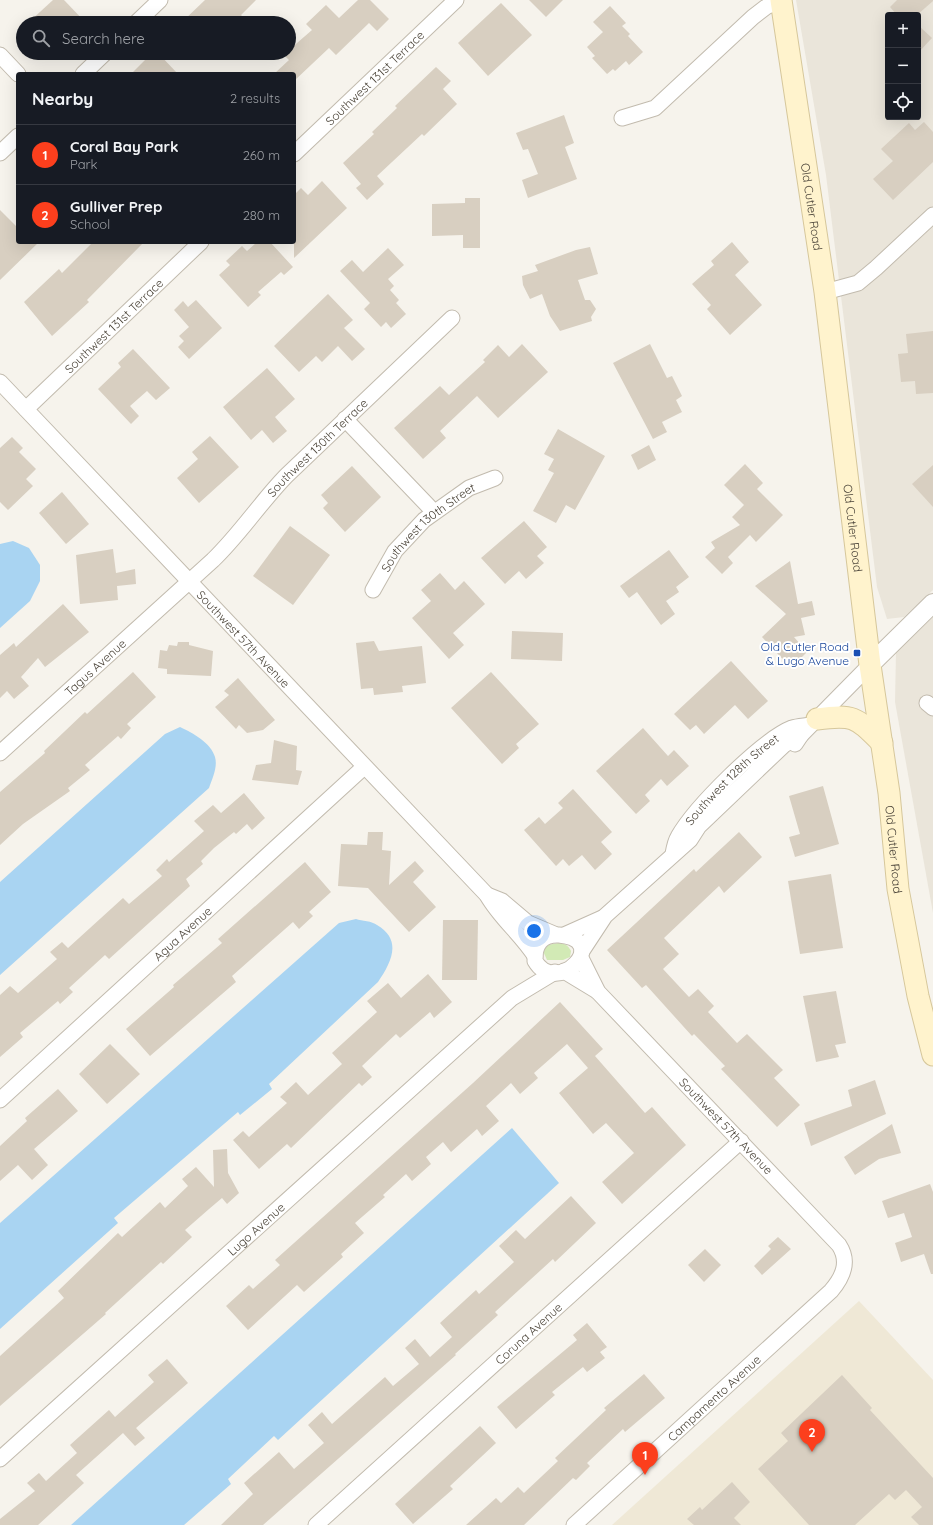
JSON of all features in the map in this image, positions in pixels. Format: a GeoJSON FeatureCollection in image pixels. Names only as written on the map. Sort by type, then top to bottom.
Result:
{"type":"FeatureCollection","features":[{"type":"Feature","properties":{"kind":"main road","name":"Old Cutler Road"},"geometry":{"type":"LineString","coordinates":[[781,0],[825,292],[870,665],[889,793],[898,888],[918,996],[933,1055]]}},
{"type":"Feature","properties":{"kind":"main road"},"geometry":{"type":"LineString","coordinates":[[809,726],[839,716],[852,718],[866,727],[882,743]]}},
{"type":"Feature","properties":{"kind":"street"},"geometry":{"type":"LineString","coordinates":[[143,16],[160,0]]}},
{"type":"Feature","properties":{"kind":"street","name":"Southwest 131st Terrace"},"geometry":{"type":"LineString","coordinates":[[296,152],[456,0]]}},
{"type":"Feature","properties":{"kind":"street"},"geometry":{"type":"LineString","coordinates":[[622,118],[656,108],[753,17],[766,7],[781,0]]}},
{"type":"Feature","properties":{"kind":"street"},"geometry":{"type":"LineString","coordinates":[[0,55],[16,72]]}},
{"type":"Feature","properties":{"kind":"street"},"geometry":{"type":"LineString","coordinates":[[85,72],[98,60]]}},
{"type":"Feature","properties":{"kind":"street"},"geometry":{"type":"LineString","coordinates":[[0,154],[16,138]]}},
{"type":"Feature","properties":{"kind":"street"},"geometry":{"type":"LineString","coordinates":[[825,292],[858,283],[933,215]]}},
{"type":"Feature","properties":{"kind":"street","name":"Southwest 131st Terrace"},"geometry":{"type":"LineString","coordinates":[[26,409],[199,244]]}},
{"type":"Feature","properties":{"kind":"street","name":"Southwest 130th Terrace"},"geometry":{"type":"LineString","coordinates":[[189,582],[236,536],[274,488],[452,318]]}},
{"type":"Feature","properties":{"kind":"street","name":"Southwest 57th Avenue"},"geometry":{"type":"LineString","coordinates":[[2,390],[26,409],[487,895],[495,910],[523,939],[535,958]]}},
{"type":"Feature","properties":{"kind":"street"},"geometry":{"type":"LineString","coordinates":[[345,419],[434,512]]}},
{"type":"Feature","properties":{"kind":"street","name":"Southwest 130th Street"},"geometry":{"type":"LineString","coordinates":[[373,590],[395,551],[434,512],[469,488],[495,478]]}},
{"type":"Feature","properties":{"kind":"street","name":"Tagus Avenue"},"geometry":{"type":"LineString","coordinates":[[0,753],[189,582]]}},
{"type":"Feature","properties":{"kind":"street","name":"Southwest 128th Street"},"geometry":{"type":"LineString","coordinates":[[581,954],[604,916],[690,840],[707,831],[743,797],[790,752],[809,726],[933,603]]}},
{"type":"Feature","properties":{"kind":"street","name":"Southwest 128th Street"},"geometry":{"type":"LineString","coordinates":[[672,855],[677,839],[698,809],[757,751],[774,738],[794,727],[809,726]]}},
{"type":"Feature","properties":{"kind":"street","name":"Agua Avenue"},"geometry":{"type":"LineString","coordinates":[[0,1100],[364,767]]}},
{"type":"Feature","properties":{"kind":"street","name":"Southwest 57th Avenue"},"geometry":{"type":"LineString","coordinates":[[487,895],[502,901],[528,923],[559,935]]}},
{"type":"Feature","properties":{"kind":"street","name":"Southwest 128th Street"},"geometry":{"type":"LineString","coordinates":[[559,935],[604,916]]}},
{"type":"Feature","properties":{"kind":"street"},"geometry":{"type":"LineString","coordinates":[[559,935],[576,941],[581,954],[576,965],[544,977],[521,994],[512,998],[535,958],[536,946],[539,942],[548,936],[559,935]]}},
{"type":"Feature","properties":{"kind":"street","name":"Southwest 57th Avenue"},"geometry":{"type":"LineString","coordinates":[[581,954],[598,992]]}},
{"type":"Feature","properties":{"kind":"street"},"geometry":{"type":"LineString","coordinates":[[535,958],[545,971],[560,971]]}},
{"type":"Feature","properties":{"kind":"street","name":"Southwest 57th Avenue"},"geometry":{"type":"LineString","coordinates":[[560,971],[598,992],[839,1245],[844,1256],[845,1265]]}},
{"type":"Feature","properties":{"kind":"street","name":"Lugo Avenue"},"geometry":{"type":"LineString","coordinates":[[0,1459],[512,998]]}},
{"type":"Feature","properties":{"kind":"street","name":"Coruna Avenue"},"geometry":{"type":"LineString","coordinates":[[316,1525],[741,1141]]}},
{"type":"Feature","properties":{"kind":"street","name":"Campamento Avenue"},"geometry":{"type":"LineString","coordinates":[[574,1525],[831,1291],[840,1278],[845,1265]]}},
{"type":"Feature","properties":{"kind":"shaded area"},"geometry":{"type":"Polygon","coordinates":[[[796,0],[933,0],[933,590],[904,617],[887,619],[877,587],[826,175],[796,0]]]}},
{"type":"Feature","properties":{"kind":"shaded area"},"geometry":{"type":"Polygon","coordinates":[[[933,616],[933,913],[895,702],[896,652],[933,616]]]}},
{"type":"Feature","properties":{"kind":"shaded area"},"geometry":{"type":"Polygon","coordinates":[[[859,1301],[933,1380],[933,1525],[612,1525],[859,1301]]]}},
{"type":"Feature","properties":{"kind":"green space"},"geometry":{"type":"Polygon","coordinates":[[[558,943],[569,947],[571,951],[570,957],[563,960],[547,960],[543,951],[548,945],[558,943]]]}},
{"type":"Feature","properties":{"kind":"water"},"geometry":{"type":"Polygon","coordinates":[[[13,541],[29,548],[40,565],[40,581],[30,601],[0,628],[0,544],[13,541]]]}},
{"type":"Feature","properties":{"kind":"water"},"geometry":{"type":"Polygon","coordinates":[[[180,727],[201,739],[213,752],[216,765],[209,788],[0,975],[0,882],[165,734],[180,727]]]}},
{"type":"Feature","properties":{"kind":"water"},"geometry":{"type":"Polygon","coordinates":[[[356,919],[375,924],[385,931],[390,938],[392,952],[390,960],[378,982],[269,1084],[272,1089],[240,1115],[238,1112],[114,1218],[118,1223],[0,1329],[0,1223],[339,923],[356,919]]]}},
{"type":"Feature","properties":{"kind":"water"},"geometry":{"type":"Polygon","coordinates":[[[512,1128],[559,1183],[278,1440],[274,1436],[228,1479],[231,1484],[184,1525],[71,1525],[512,1128]]]}},
{"type":"Feature","properties":{"kind":"building"},"geometry":{"type":"Polygon","coordinates":[[[53,0],[64,0],[79,16],[36,16],[53,0]]]}},
{"type":"Feature","properties":{"kind":"building"},"geometry":{"type":"Polygon","coordinates":[[[205,0],[256,0],[241,15],[242,16],[188,16],[205,0]]]}},
{"type":"Feature","properties":{"kind":"building"},"geometry":{"type":"Polygon","coordinates":[[[358,0],[370,0],[389,19],[377,31],[369,23],[336,55],[329,48],[296,79],[296,72],[276,72],[289,60],[296,60],[296,44],[312,30],[306,24],[326,5],[339,18],[358,0]]]}},
{"type":"Feature","properties":{"kind":"building"},"geometry":{"type":"Polygon","coordinates":[[[529,0],[563,0],[546,17],[529,0]]]}},
{"type":"Feature","properties":{"kind":"building"},"geometry":{"type":"Polygon","coordinates":[[[897,0],[933,0],[920,12],[894,12],[890,7],[897,0]]]}},
{"type":"Feature","properties":{"kind":"building"},"geometry":{"type":"Polygon","coordinates":[[[501,3],[532,35],[488,76],[458,43],[501,3]]]}},
{"type":"Feature","properties":{"kind":"building"},"geometry":{"type":"Polygon","coordinates":[[[610,6],[626,23],[622,26],[630,34],[628,36],[643,52],[629,65],[626,61],[615,71],[613,69],[607,74],[592,58],[595,56],[587,47],[603,32],[593,22],[610,6]]]}},
{"type":"Feature","properties":{"kind":"building"},"geometry":{"type":"Polygon","coordinates":[[[921,28],[932,38],[921,50],[921,28]]]}},
{"type":"Feature","properties":{"kind":"building"},"geometry":{"type":"Polygon","coordinates":[[[145,60],[165,60],[176,72],[133,72],[145,60]]]}},
{"type":"Feature","properties":{"kind":"building"},"geometry":{"type":"Polygon","coordinates":[[[436,67],[451,81],[443,89],[457,104],[424,136],[422,134],[377,176],[384,184],[367,200],[356,188],[361,184],[343,163],[374,134],[372,132],[397,108],[395,106],[436,67]]]}},
{"type":"Feature","properties":{"kind":"building"},"geometry":{"type":"Polygon","coordinates":[[[564,115],[574,143],[565,147],[577,179],[528,198],[522,180],[538,174],[528,149],[523,150],[516,133],[564,115]]]}},
{"type":"Feature","properties":{"kind":"building"},"geometry":{"type":"Polygon","coordinates":[[[924,122],[933,132],[933,162],[893,200],[873,179],[893,161],[881,149],[909,123],[915,130],[924,122]]]}},
{"type":"Feature","properties":{"kind":"building"},"geometry":{"type":"Polygon","coordinates":[[[322,181],[347,208],[294,258],[294,244],[296,244],[296,193],[301,188],[308,195],[322,181]]]}},
{"type":"Feature","properties":{"kind":"building"},"geometry":{"type":"Polygon","coordinates":[[[465,198],[480,198],[480,248],[463,248],[463,235],[432,236],[432,204],[465,203],[465,198]]]}},
{"type":"Feature","properties":{"kind":"building"},"geometry":{"type":"Polygon","coordinates":[[[0,210],[16,226],[16,244],[37,244],[0,280],[0,210]]]}},
{"type":"Feature","properties":{"kind":"building"},"geometry":{"type":"Polygon","coordinates":[[[732,242],[749,262],[735,275],[762,305],[730,335],[707,309],[711,305],[692,284],[714,265],[711,261],[732,242]]]}},
{"type":"Feature","properties":{"kind":"building"},"geometry":{"type":"Polygon","coordinates":[[[91,244],[142,244],[87,300],[89,302],[52,336],[24,302],[59,269],[62,273],[91,244]]]}},
{"type":"Feature","properties":{"kind":"building"},"geometry":{"type":"Polygon","coordinates":[[[255,244],[272,244],[293,267],[284,275],[281,272],[258,292],[261,295],[248,307],[219,275],[230,265],[226,261],[242,246],[247,251],[255,244]]]}},
{"type":"Feature","properties":{"kind":"building"},"geometry":{"type":"Polygon","coordinates":[[[590,247],[598,274],[578,280],[585,300],[590,300],[596,309],[591,317],[592,321],[560,331],[550,316],[542,294],[530,299],[523,285],[522,276],[538,271],[535,265],[576,250],[590,247]]]}},
{"type":"Feature","properties":{"kind":"building"},"geometry":{"type":"Polygon","coordinates":[[[388,248],[404,265],[388,279],[394,286],[390,290],[399,300],[396,303],[406,314],[391,328],[386,322],[381,327],[364,309],[370,303],[340,271],[352,260],[363,272],[388,248]]]}},
{"type":"Feature","properties":{"kind":"building"},"geometry":{"type":"Polygon","coordinates":[[[328,294],[353,320],[344,328],[365,349],[352,361],[338,346],[322,362],[316,356],[299,372],[274,346],[328,294]]]}},
{"type":"Feature","properties":{"kind":"building"},"geometry":{"type":"Polygon","coordinates":[[[196,300],[222,328],[189,359],[178,347],[184,341],[179,336],[189,327],[174,310],[183,301],[188,307],[196,300]]]}},
{"type":"Feature","properties":{"kind":"building"},"geometry":{"type":"Polygon","coordinates":[[[933,331],[933,393],[916,394],[915,381],[901,382],[898,354],[908,353],[906,334],[933,331]]]}},
{"type":"Feature","properties":{"kind":"building"},"geometry":{"type":"Polygon","coordinates":[[[522,344],[548,372],[498,418],[477,396],[440,431],[446,438],[423,459],[394,428],[440,386],[449,395],[485,362],[483,360],[498,345],[509,357],[522,344]]]}},
{"type":"Feature","properties":{"kind":"building"},"geometry":{"type":"Polygon","coordinates":[[[650,344],[667,378],[672,376],[682,396],[676,400],[682,412],[662,422],[667,432],[653,439],[613,363],[650,344]]]}},
{"type":"Feature","properties":{"kind":"building"},"geometry":{"type":"Polygon","coordinates":[[[133,349],[170,388],[156,400],[147,391],[130,406],[139,416],[131,424],[98,389],[121,367],[118,363],[133,349]]]}},
{"type":"Feature","properties":{"kind":"building"},"geometry":{"type":"Polygon","coordinates":[[[267,368],[295,399],[275,417],[287,431],[273,443],[262,430],[251,440],[223,407],[267,368]]]}},
{"type":"Feature","properties":{"kind":"building"},"geometry":{"type":"Polygon","coordinates":[[[558,429],[605,456],[575,510],[566,505],[556,523],[533,511],[554,473],[548,470],[554,459],[544,454],[558,429]]]}},
{"type":"Feature","properties":{"kind":"building"},"geometry":{"type":"Polygon","coordinates":[[[210,436],[239,467],[199,503],[177,478],[198,459],[192,452],[210,436]]]}},
{"type":"Feature","properties":{"kind":"building"},"geometry":{"type":"Polygon","coordinates":[[[12,437],[23,448],[19,452],[36,469],[26,479],[33,486],[8,510],[0,502],[0,448],[12,437]]]}},
{"type":"Feature","properties":{"kind":"building"},"geometry":{"type":"Polygon","coordinates":[[[649,445],[656,460],[638,470],[631,455],[649,445]]]}},
{"type":"Feature","properties":{"kind":"building"},"geometry":{"type":"Polygon","coordinates":[[[745,464],[763,483],[757,489],[783,515],[756,542],[750,535],[728,557],[733,563],[722,574],[705,557],[715,548],[711,542],[740,525],[732,517],[744,505],[724,485],[745,464]]]}},
{"type":"Feature","properties":{"kind":"building"},"geometry":{"type":"Polygon","coordinates":[[[933,465],[933,507],[912,484],[933,465]]]}},
{"type":"Feature","properties":{"kind":"building"},"geometry":{"type":"Polygon","coordinates":[[[352,466],[381,497],[345,532],[323,508],[328,503],[321,495],[352,466]]]}},
{"type":"Feature","properties":{"kind":"building"},"geometry":{"type":"Polygon","coordinates":[[[62,492],[89,524],[66,544],[39,513],[62,492]]]}},
{"type":"Feature","properties":{"kind":"building"},"geometry":{"type":"Polygon","coordinates":[[[524,521],[547,547],[537,556],[544,563],[526,579],[519,571],[505,584],[481,558],[524,521]]]}},
{"type":"Feature","properties":{"kind":"building"},"geometry":{"type":"Polygon","coordinates":[[[290,526],[330,555],[293,605],[253,576],[290,526]]]}},
{"type":"Feature","properties":{"kind":"building"},"geometry":{"type":"Polygon","coordinates":[[[113,549],[116,573],[135,569],[136,584],[117,586],[118,600],[80,604],[76,555],[113,549]]]}},
{"type":"Feature","properties":{"kind":"building"},"geometry":{"type":"Polygon","coordinates":[[[669,550],[689,577],[676,587],[679,592],[666,601],[675,614],[661,625],[637,592],[629,598],[620,586],[669,550]]]}},
{"type":"Feature","properties":{"kind":"building"},"geometry":{"type":"Polygon","coordinates":[[[790,561],[798,604],[812,601],[815,615],[801,618],[805,635],[794,637],[807,652],[791,668],[762,637],[786,614],[755,586],[790,561]]]}},
{"type":"Feature","properties":{"kind":"building"},"geometry":{"type":"Polygon","coordinates":[[[440,573],[455,590],[464,581],[485,604],[453,633],[464,645],[449,659],[412,618],[431,601],[421,590],[440,573]]]}},
{"type":"Feature","properties":{"kind":"building"},"geometry":{"type":"Polygon","coordinates":[[[63,604],[89,632],[45,667],[38,658],[21,677],[29,686],[14,699],[7,691],[0,698],[0,655],[14,643],[16,647],[63,604]]]}},
{"type":"Feature","properties":{"kind":"building"},"geometry":{"type":"Polygon","coordinates":[[[512,631],[563,633],[562,661],[511,659],[512,631]]]}},
{"type":"Feature","properties":{"kind":"building"},"geometry":{"type":"Polygon","coordinates":[[[374,641],[379,651],[422,646],[426,683],[402,686],[403,692],[374,695],[373,688],[361,689],[356,643],[374,641]]]}},
{"type":"Feature","properties":{"kind":"building"},"geometry":{"type":"Polygon","coordinates":[[[178,642],[189,642],[189,645],[213,651],[211,676],[167,674],[167,669],[158,668],[160,650],[167,651],[169,645],[177,646],[178,642]]]}},
{"type":"Feature","properties":{"kind":"building"},"geometry":{"type":"Polygon","coordinates":[[[731,661],[768,701],[748,719],[735,705],[704,734],[696,725],[690,730],[674,714],[731,661]]]}},
{"type":"Feature","properties":{"kind":"building"},"geometry":{"type":"Polygon","coordinates":[[[133,672],[156,697],[127,724],[131,728],[121,739],[118,736],[85,765],[90,770],[68,788],[70,791],[23,824],[0,845],[0,792],[45,753],[44,751],[85,712],[87,714],[133,672]]]}},
{"type":"Feature","properties":{"kind":"building"},"geometry":{"type":"Polygon","coordinates":[[[491,672],[539,724],[516,744],[519,748],[502,764],[451,708],[491,672]]]}},
{"type":"Feature","properties":{"kind":"building"},"geometry":{"type":"Polygon","coordinates":[[[238,678],[275,720],[263,730],[247,733],[239,725],[236,729],[215,707],[229,695],[224,691],[238,678]]]}},
{"type":"Feature","properties":{"kind":"building"},"geometry":{"type":"Polygon","coordinates":[[[643,728],[668,756],[674,750],[689,766],[667,786],[661,779],[645,795],[650,801],[636,814],[596,771],[643,728]]]}},
{"type":"Feature","properties":{"kind":"building"},"geometry":{"type":"Polygon","coordinates":[[[274,740],[297,746],[296,770],[302,771],[298,785],[252,780],[256,765],[271,763],[274,740]]]}},
{"type":"Feature","properties":{"kind":"building"},"geometry":{"type":"Polygon","coordinates":[[[823,786],[839,844],[795,857],[789,837],[800,834],[789,796],[823,786]]]}},
{"type":"Feature","properties":{"kind":"building"},"geometry":{"type":"Polygon","coordinates":[[[573,789],[612,832],[601,842],[612,854],[595,870],[582,855],[569,866],[563,859],[556,866],[524,830],[539,817],[545,824],[563,808],[558,803],[573,789]]]}},
{"type":"Feature","properties":{"kind":"building"},"geometry":{"type":"Polygon","coordinates":[[[244,793],[265,818],[252,830],[247,824],[236,834],[234,832],[214,848],[201,861],[203,864],[186,879],[190,886],[109,959],[105,955],[69,988],[73,992],[60,1004],[58,1001],[20,1033],[23,1037],[0,1057],[0,995],[10,986],[18,993],[57,959],[50,952],[62,942],[68,948],[123,898],[129,904],[162,876],[156,870],[167,859],[169,862],[204,831],[194,821],[213,805],[221,813],[244,793]]]}},
{"type":"Feature","properties":{"kind":"building"},"geometry":{"type":"Polygon","coordinates":[[[368,832],[383,832],[382,850],[391,851],[389,885],[415,861],[424,871],[413,882],[436,907],[409,932],[368,888],[338,886],[341,844],[367,845],[368,832]]]}},
{"type":"Feature","properties":{"kind":"building"},"geometry":{"type":"Polygon","coordinates":[[[739,832],[762,857],[724,893],[719,886],[664,938],[679,954],[663,969],[689,997],[698,989],[714,1006],[708,1012],[737,1043],[747,1034],[783,1070],[774,1078],[800,1105],[777,1127],[721,1069],[725,1066],[694,1034],[692,1036],[646,985],[642,988],[607,950],[694,869],[696,872],[739,832]]]}},
{"type":"Feature","properties":{"kind":"building"},"geometry":{"type":"Polygon","coordinates":[[[305,862],[331,892],[309,912],[313,916],[299,929],[293,922],[232,976],[236,982],[150,1056],[126,1029],[174,987],[173,985],[222,943],[218,939],[305,862]]]}},
{"type":"Feature","properties":{"kind":"building"},"geometry":{"type":"Polygon","coordinates":[[[831,874],[843,948],[800,954],[788,881],[831,874]]]}},
{"type":"Feature","properties":{"kind":"building"},"geometry":{"type":"Polygon","coordinates":[[[443,920],[478,920],[477,980],[442,980],[443,920]]]}},
{"type":"Feature","properties":{"kind":"building"},"geometry":{"type":"Polygon","coordinates":[[[428,974],[452,1002],[434,1018],[430,1012],[400,1038],[396,1034],[362,1066],[372,1077],[362,1086],[359,1083],[291,1148],[287,1144],[259,1169],[233,1140],[243,1131],[249,1137],[287,1103],[280,1097],[296,1082],[308,1095],[342,1064],[332,1053],[377,1012],[367,1001],[388,983],[401,998],[428,974]]]}},
{"type":"Feature","properties":{"kind":"building"},"geometry":{"type":"Polygon","coordinates":[[[836,991],[846,1043],[835,1045],[839,1057],[816,1062],[803,996],[836,991]]]}},
{"type":"Feature","properties":{"kind":"building"},"geometry":{"type":"Polygon","coordinates":[[[560,1002],[603,1049],[595,1056],[645,1113],[652,1107],[686,1145],[622,1204],[602,1182],[634,1153],[606,1123],[593,1134],[559,1093],[588,1068],[567,1044],[534,1073],[538,1078],[520,1094],[511,1083],[486,1106],[499,1121],[482,1136],[477,1129],[451,1152],[443,1142],[426,1157],[431,1164],[412,1181],[406,1174],[383,1195],[385,1197],[355,1223],[364,1233],[341,1254],[343,1257],[304,1292],[297,1285],[248,1330],[226,1306],[249,1285],[253,1289],[280,1265],[275,1260],[473,1083],[560,1002]]]}},
{"type":"Feature","properties":{"kind":"building"},"geometry":{"type":"Polygon","coordinates":[[[110,1044],[140,1074],[107,1104],[79,1074],[110,1044]]]}},
{"type":"Feature","properties":{"kind":"building"},"geometry":{"type":"Polygon","coordinates":[[[875,1080],[886,1114],[811,1146],[804,1123],[852,1106],[848,1090],[875,1080]]]}},
{"type":"Feature","properties":{"kind":"building"},"geometry":{"type":"Polygon","coordinates":[[[58,1089],[78,1111],[34,1149],[48,1165],[32,1180],[18,1165],[0,1181],[0,1146],[27,1121],[25,1118],[58,1089]]]}},
{"type":"Feature","properties":{"kind":"building"},"geometry":{"type":"Polygon","coordinates":[[[892,1124],[901,1153],[879,1159],[855,1175],[844,1157],[892,1124]]]}},
{"type":"Feature","properties":{"kind":"building"},"geometry":{"type":"Polygon","coordinates":[[[227,1149],[228,1173],[239,1193],[227,1204],[222,1198],[185,1230],[192,1237],[163,1264],[161,1262],[105,1313],[106,1314],[0,1406],[0,1356],[64,1298],[58,1291],[118,1233],[122,1237],[160,1202],[165,1208],[188,1186],[182,1179],[196,1167],[214,1187],[213,1150],[227,1149]]]}},
{"type":"Feature","properties":{"kind":"building"},"geometry":{"type":"Polygon","coordinates":[[[930,1184],[933,1192],[933,1274],[931,1274],[924,1254],[901,1262],[895,1243],[912,1237],[904,1213],[888,1218],[882,1201],[930,1184]]]}},
{"type":"Feature","properties":{"kind":"building"},"geometry":{"type":"Polygon","coordinates":[[[571,1196],[596,1223],[555,1262],[553,1259],[495,1312],[498,1315],[455,1354],[456,1355],[263,1525],[221,1525],[253,1494],[244,1483],[279,1452],[294,1469],[324,1443],[308,1425],[322,1412],[332,1424],[385,1377],[393,1386],[419,1364],[405,1348],[415,1339],[430,1357],[452,1337],[440,1323],[476,1290],[479,1294],[514,1262],[499,1246],[516,1230],[525,1239],[571,1196]]]}},
{"type":"Feature","properties":{"kind":"building"},"geometry":{"type":"Polygon","coordinates":[[[778,1237],[791,1249],[762,1275],[754,1266],[771,1249],[768,1246],[778,1237]]]}},
{"type":"Feature","properties":{"kind":"building"},"geometry":{"type":"Polygon","coordinates":[[[705,1249],[721,1265],[704,1282],[688,1265],[705,1249]]]}},
{"type":"Feature","properties":{"kind":"building"},"geometry":{"type":"Polygon","coordinates":[[[587,1323],[607,1347],[600,1352],[605,1358],[587,1372],[583,1367],[552,1392],[555,1395],[516,1429],[497,1407],[577,1340],[573,1335],[587,1323]]]}},
{"type":"Feature","properties":{"kind":"building"},"geometry":{"type":"Polygon","coordinates":[[[167,1359],[188,1383],[136,1428],[145,1438],[135,1446],[123,1433],[76,1475],[84,1483],[38,1525],[0,1525],[0,1519],[35,1491],[27,1483],[39,1473],[46,1481],[77,1453],[70,1445],[109,1410],[115,1417],[154,1382],[148,1375],[167,1359]]]}},
{"type":"Feature","properties":{"kind":"building"},"geometry":{"type":"Polygon","coordinates":[[[644,1374],[665,1398],[625,1432],[623,1429],[587,1463],[590,1466],[576,1480],[573,1478],[524,1525],[466,1525],[496,1498],[501,1503],[518,1487],[524,1493],[558,1461],[555,1458],[606,1410],[604,1408],[644,1374]]]}},
{"type":"Feature","properties":{"kind":"building"},"geometry":{"type":"Polygon","coordinates":[[[842,1375],[872,1408],[870,1410],[933,1478],[933,1525],[919,1525],[911,1517],[922,1507],[906,1490],[895,1500],[889,1494],[855,1525],[809,1525],[758,1469],[788,1441],[781,1433],[842,1375]]]}},
{"type":"Feature","properties":{"kind":"building"},"geometry":{"type":"Polygon","coordinates":[[[480,1426],[496,1443],[450,1486],[453,1489],[413,1524],[395,1504],[480,1426]]]}},
{"type":"Feature","properties":{"kind":"building"},"geometry":{"type":"Polygon","coordinates":[[[732,1482],[750,1502],[734,1518],[741,1525],[694,1525],[687,1519],[700,1507],[702,1510],[732,1482]]]}},
{"type":"Feature","properties":{"kind":"place","name":"Old Cutler Road & Lugo Avenue"},"geometry":{"type":"Point","coordinates":[857,653]}},
{"type":"Feature","properties":{"kind":"place","name":"Gulliver Prep"},"geometry":{"type":"Point","coordinates":[812,1452]}},
{"type":"Feature","properties":{"kind":"place","name":"Coral Bay Park"},"geometry":{"type":"Point","coordinates":[645,1475]}}]}
